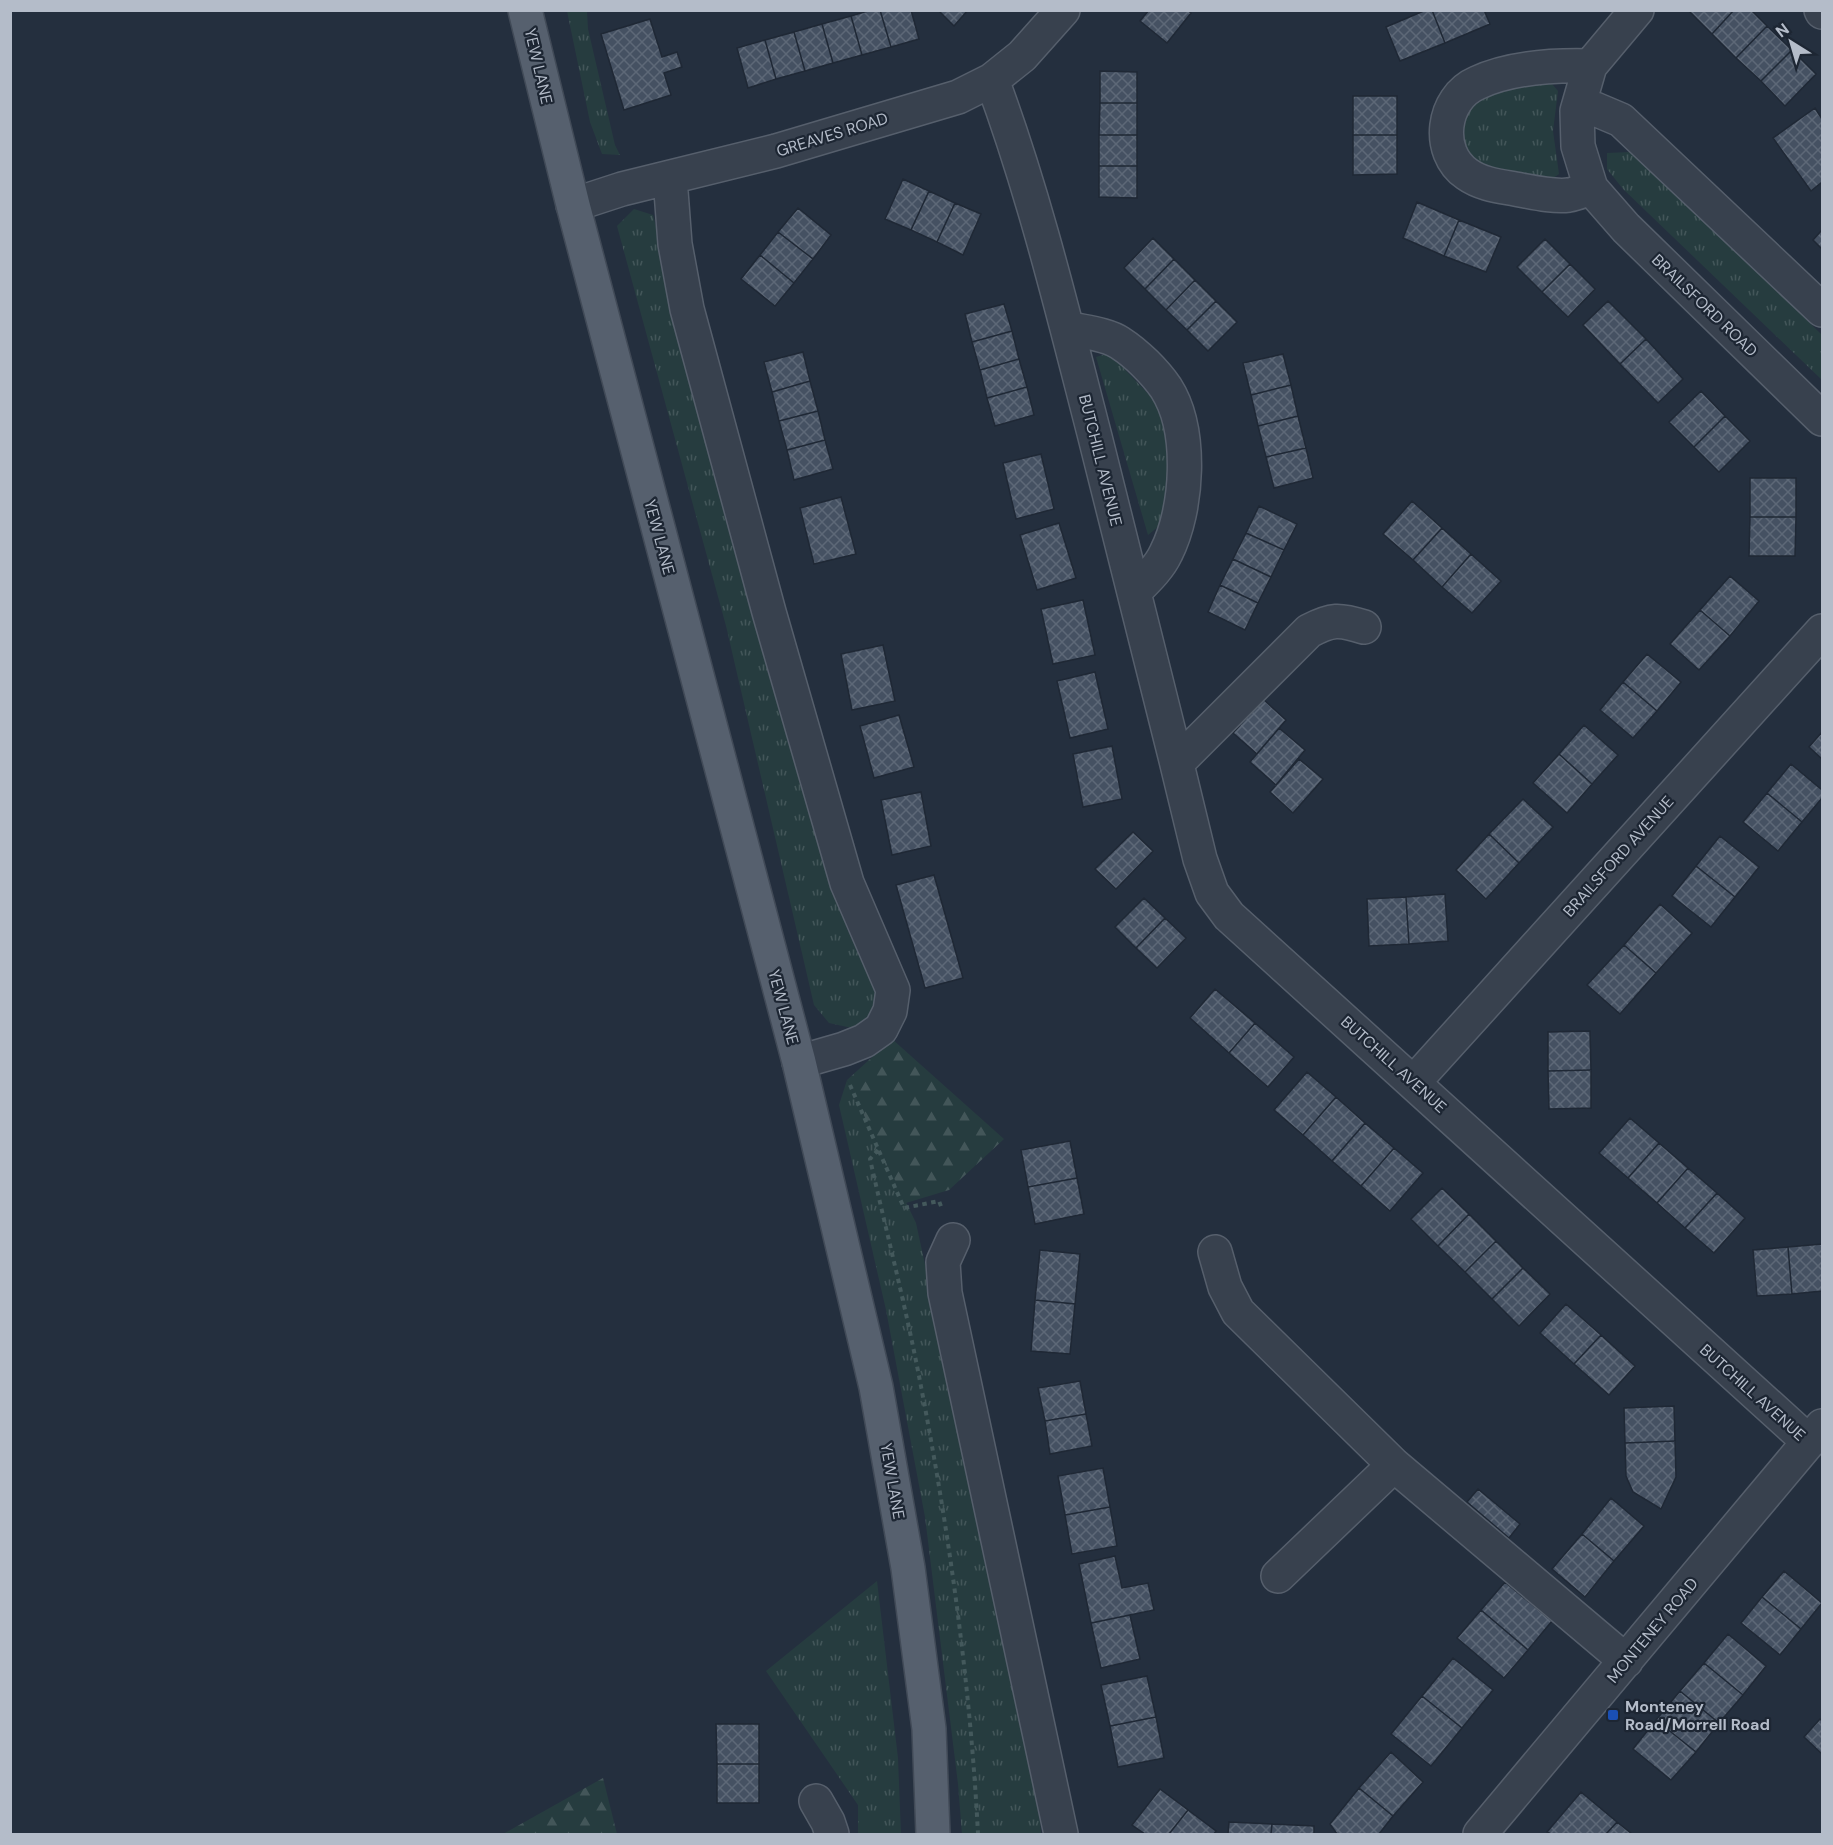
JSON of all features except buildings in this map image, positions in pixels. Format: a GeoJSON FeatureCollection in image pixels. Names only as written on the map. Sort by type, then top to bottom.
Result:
{"type":"FeatureCollection","features":[{"type":"Feature","properties":{"kind":"main road","name":"YEW LANE"},"geometry":{"type":"LineString","coordinates":[[525,10],[573,206],[799,1062],[876,1387],[908,1568],[928,1729],[933,1834]]}},
{"type":"Feature","properties":{"kind":"street","name":"GREAVES ROAD"},"geometry":{"type":"LineString","coordinates":[[573,206],[622,189],[776,151],[958,97],[992,80],[1022,56],[1063,10]]}},
{"type":"Feature","properties":{"kind":"street","name":"BRAILSFORD ROAD"},"geometry":{"type":"LineString","coordinates":[[1637,10],[1590,66],[1577,111],[1578,147],[1591,188],[1626,228],[1822,419]]}},
{"type":"Feature","properties":{"kind":"street"},"geometry":{"type":"LineString","coordinates":[[1590,66],[1556,65],[1521,70],[1476,83],[1459,97],[1449,114],[1446,131],[1449,149],[1456,164],[1466,174],[1482,183],[1532,192],[1570,195],[1591,188]]}},
{"type":"Feature","properties":{"kind":"street","name":"BUTCHILL AVENUE"},"geometry":{"type":"LineString","coordinates":[[992,80],[1037,214],[1200,859],[1212,893],[1229,916],[1414,1082],[1614,1267],[1816,1434]]}},
{"type":"Feature","properties":{"kind":"street"},"geometry":{"type":"LineString","coordinates":[[1577,111],[1595,109],[1621,120],[1822,310]]}},
{"type":"Feature","properties":{"kind":"street","name":"YEW LANE"},"geometry":{"type":"LineString","coordinates":[[670,178],[675,244],[687,309],[766,601],[847,883],[893,990],[890,1011],[881,1029],[864,1041],[799,1062]]}},
{"type":"Feature","properties":{"kind":"street"},"geometry":{"type":"LineString","coordinates":[[1067,328],[1118,341],[1141,360],[1166,389],[1177,412],[1185,449],[1178,523],[1166,554],[1150,576],[1134,592]]}},
{"type":"Feature","properties":{"kind":"street"},"geometry":{"type":"LineString","coordinates":[[1177,763],[1309,631],[1327,622],[1335,621],[1344,621],[1364,627]]}},
{"type":"Feature","properties":{"kind":"street","name":"BRAILSFORD AVENUE"},"geometry":{"type":"LineString","coordinates":[[1414,1082],[1822,631]]}},
{"type":"Feature","properties":{"kind":"street"},"geometry":{"type":"LineString","coordinates":[[953,1240],[943,1262],[945,1293],[1061,1834]]}},
{"type":"Feature","properties":{"kind":"street"},"geometry":{"type":"LineString","coordinates":[[1215,1251],[1225,1287],[1238,1312],[1394,1465],[1626,1661]]}},
{"type":"Feature","properties":{"kind":"street","name":"MONTENEY ROAD"},"geometry":{"type":"LineString","coordinates":[[1480,1834],[1816,1434]]}},
{"type":"Feature","properties":{"kind":"street"},"geometry":{"type":"LineString","coordinates":[[1278,1576],[1394,1465]]}},
{"type":"Feature","properties":{"kind":"street"},"geometry":{"type":"LineString","coordinates":[[816,1801],[832,1834]]}},
{"type":"Feature","properties":{"kind":"path"},"geometry":{"type":"LineString","coordinates":[[834,1052],[904,1208],[939,1201],[953,1240]]}},
{"type":"Feature","properties":{"kind":"green space"},"geometry":{"type":"Polygon","coordinates":[[[567,11],[587,11],[588,29],[615,145],[620,155],[602,154],[590,122],[567,11]]]}},
{"type":"Feature","properties":{"kind":"green space"},"geometry":{"type":"Polygon","coordinates":[[[1547,78],[1558,91],[1553,131],[1559,174],[1549,181],[1477,166],[1464,152],[1460,134],[1465,112],[1483,95],[1547,78]]]}},
{"type":"Feature","properties":{"kind":"green space"},"geometry":{"type":"Polygon","coordinates":[[[1630,152],[1650,166],[1822,335],[1822,380],[1623,189],[1607,169],[1607,153],[1630,152]]]}},
{"type":"Feature","properties":{"kind":"green space"},"geometry":{"type":"Polygon","coordinates":[[[634,209],[653,215],[743,562],[847,929],[879,984],[880,1006],[869,1020],[852,1028],[829,1023],[814,1005],[726,626],[617,226],[634,209]]]}},
{"type":"Feature","properties":{"kind":"green space"},"geometry":{"type":"Polygon","coordinates":[[[1109,353],[1158,404],[1172,454],[1164,522],[1148,535],[1096,357],[1109,353]]]}},
{"type":"Feature","properties":{"kind":"green space"},"geometry":{"type":"Polygon","coordinates":[[[892,1039],[1004,1139],[949,1190],[906,1203],[847,1080],[892,1039]]]}},
{"type":"Feature","properties":{"kind":"green space"},"geometry":{"type":"Polygon","coordinates":[[[847,1080],[916,1223],[1037,1781],[1041,1834],[962,1834],[958,1784],[925,1517],[886,1310],[839,1105],[847,1080]]]}},
{"type":"Feature","properties":{"kind":"green space"},"geometry":{"type":"Polygon","coordinates":[[[877,1581],[898,1758],[901,1834],[858,1834],[858,1805],[766,1671],[877,1581]]]}},
{"type":"Feature","properties":{"kind":"green space"},"geometry":{"type":"Polygon","coordinates":[[[603,1778],[617,1834],[503,1834],[603,1778]]]}},
{"type":"Feature","properties":{"kind":"place","name":"Monteney Road/Morrell Road"},"geometry":{"type":"Point","coordinates":[1613,1715]}}]}
